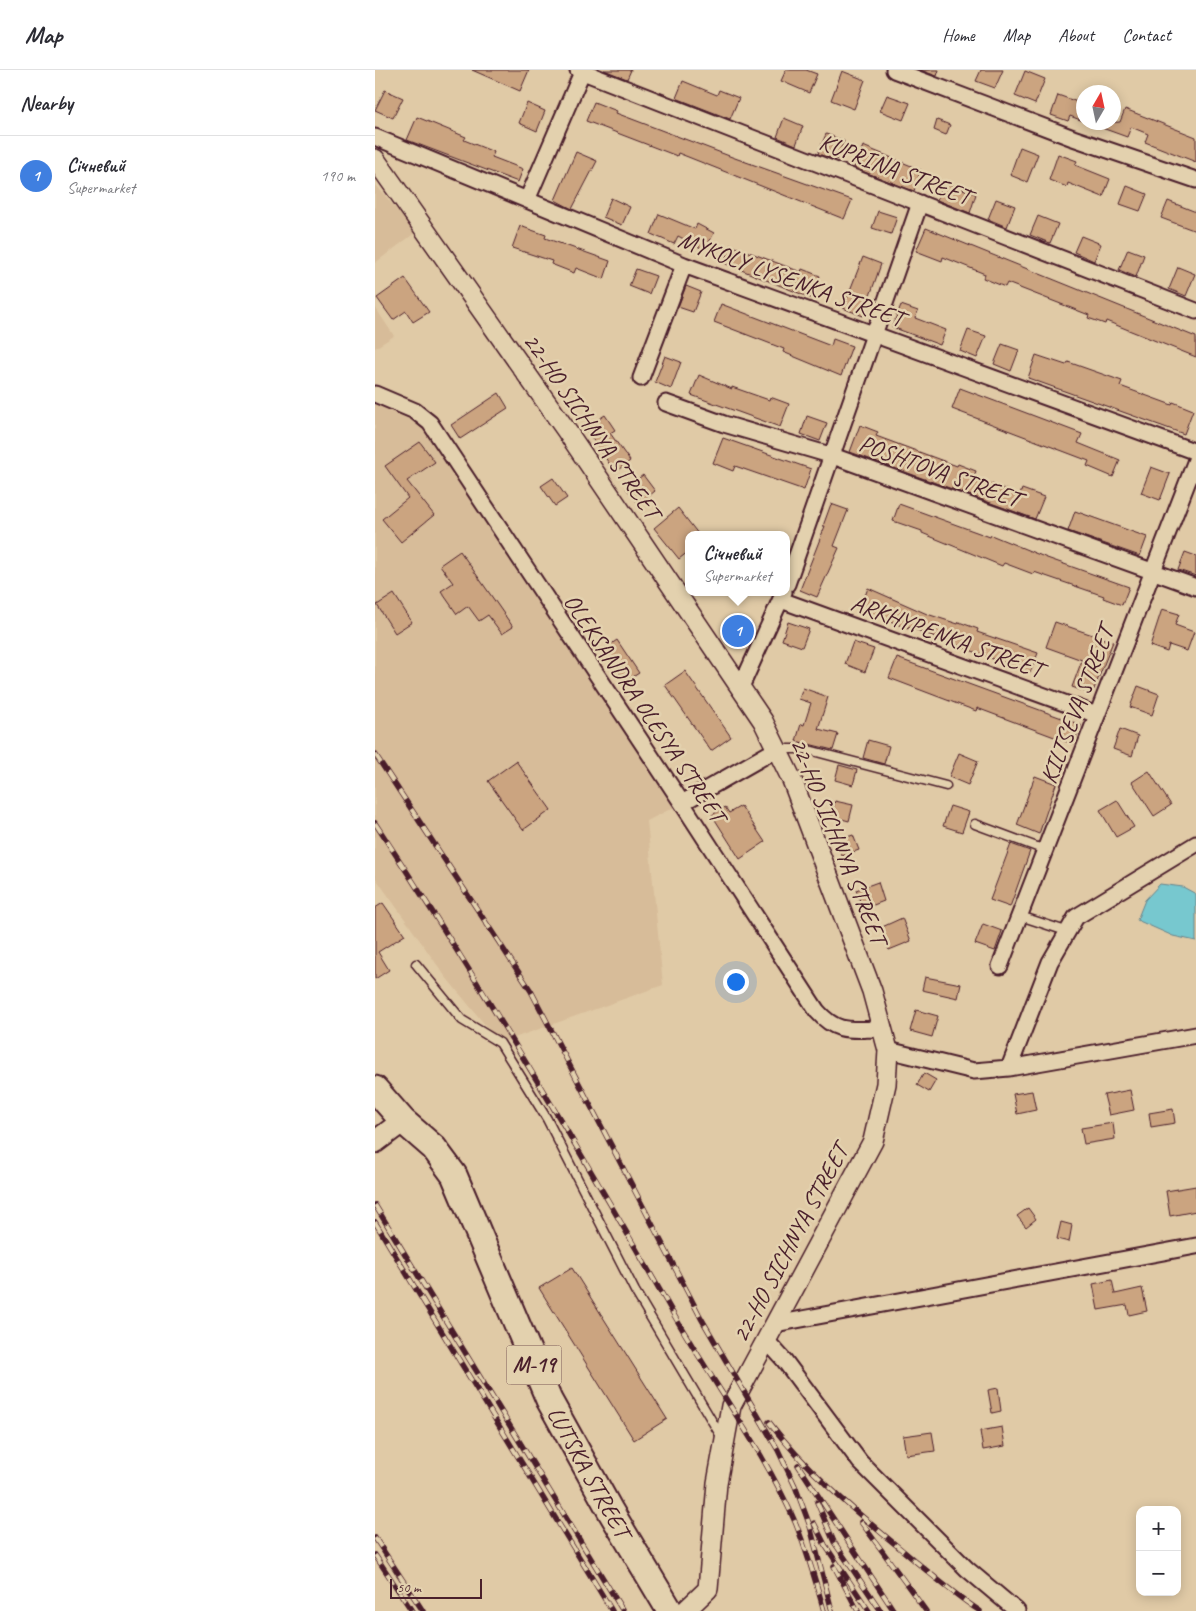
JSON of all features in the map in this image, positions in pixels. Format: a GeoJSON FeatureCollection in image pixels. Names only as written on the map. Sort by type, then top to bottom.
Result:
{"type":"FeatureCollection","features":[{"type":"Feature","properties":{"kind":"highway","name":"М-19"},"geometry":{"type":"LineString","coordinates":[[375,1089],[403,1121]]}},
{"type":"Feature","properties":{"kind":"highway","name":"LUTSKA STREET"},"geometry":{"type":"LineString","coordinates":[[403,1121],[435,1148],[454,1175],[549,1400],[606,1504],[670,1611]]}},
{"type":"Feature","properties":{"kind":"main road"},"geometry":{"type":"LineString","coordinates":[[379,1139],[403,1121]]}},
{"type":"Feature","properties":{"kind":"street"},"geometry":{"type":"LineString","coordinates":[[894,70],[1073,138],[1196,180]]}},
{"type":"Feature","properties":{"kind":"street"},"geometry":{"type":"LineString","coordinates":[[527,200],[581,71]]}},
{"type":"Feature","properties":{"kind":"street","name":"KUPRINA STREET"},"geometry":{"type":"LineString","coordinates":[[581,71],[1196,311]]}},
{"type":"Feature","properties":{"kind":"street","name":"MYKOLY LYSENKA STREET"},"geometry":{"type":"LineString","coordinates":[[376,138],[684,265],[1196,452]]}},
{"type":"Feature","properties":{"kind":"street","name":"22-HO SICHNYA STREET"},"geometry":{"type":"LineString","coordinates":[[375,159],[566,430],[763,721],[792,780],[872,991],[888,1050],[886,1084],[873,1141],[731,1406],[723,1440],[717,1482],[708,1589],[685,1611]]}},
{"type":"Feature","properties":{"kind":"street"},"geometry":{"type":"LineString","coordinates":[[790,575],[830,455],[920,203]]}},
{"type":"Feature","properties":{"kind":"street"},"geometry":{"type":"LineString","coordinates":[[641,378],[684,265]]}},
{"type":"Feature","properties":{"kind":"street","name":"OLEKSANDRA OLESYA STREET"},"geometry":{"type":"LineString","coordinates":[[375,394],[415,411],[430,423],[682,803],[817,1012],[828,1024],[843,1029],[882,1029]]}},
{"type":"Feature","properties":{"kind":"street","name":"POSHTOVA STREET"},"geometry":{"type":"LineString","coordinates":[[666,403],[724,424],[830,455],[1196,586]]}},
{"type":"Feature","properties":{"kind":"street","name":"KILTSEVA STREET"},"geometry":{"type":"LineString","coordinates":[[1000,966],[1196,460]]}},
{"type":"Feature","properties":{"kind":"street"},"geometry":{"type":"LineString","coordinates":[[741,687],[783,596]]}},
{"type":"Feature","properties":{"kind":"street","name":"ARKHYPENKA STREET"},"geometry":{"type":"LineString","coordinates":[[783,596],[1097,715]]}},
{"type":"Feature","properties":{"kind":"street"},"geometry":{"type":"LineString","coordinates":[[682,803],[777,749]]}},
{"type":"Feature","properties":{"kind":"street"},"geometry":{"type":"LineString","coordinates":[[1009,1068],[1050,962],[1066,931],[1076,917],[1196,844]]}},
{"type":"Feature","properties":{"kind":"street"},"geometry":{"type":"LineString","coordinates":[[888,1050],[974,1070],[1009,1068],[1196,1035]]}},
{"type":"Feature","properties":{"kind":"street"},"geometry":{"type":"LineString","coordinates":[[1017,1611],[967,1569],[860,1462],[784,1360],[771,1332],[1196,1246]]}},
{"type":"Feature","properties":{"kind":"lane"},"geometry":{"type":"LineString","coordinates":[[777,749],[805,749],[946,786]]}},
{"type":"Feature","properties":{"kind":"lane"},"geometry":{"type":"LineString","coordinates":[[975,824],[1045,850]]}},
{"type":"Feature","properties":{"kind":"lane"},"geometry":{"type":"LineString","coordinates":[[1020,916],[1066,931]]}},
{"type":"Feature","properties":{"kind":"lane"},"geometry":{"type":"LineString","coordinates":[[416,964],[462,1020],[500,1043],[547,1119],[635,1291],[723,1440]]}},
{"type":"Feature","properties":{"kind":"shaded area"},"geometry":{"type":"Polygon","coordinates":[[[375,184],[416,232],[375,263],[375,184]]]}},
{"type":"Feature","properties":{"kind":"shaded area"},"geometry":{"type":"Polygon","coordinates":[[[375,307],[394,336],[375,348],[375,307]]]}},
{"type":"Feature","properties":{"kind":"shaded area"},"geometry":{"type":"Polygon","coordinates":[[[375,394],[415,411],[682,803],[647,821],[663,985],[500,1043],[445,976],[375,877],[375,394]]]}},
{"type":"Feature","properties":{"kind":"water"},"geometry":{"type":"Polygon","coordinates":[[[1160,884],[1183,887],[1196,894],[1196,941],[1173,936],[1137,920],[1145,900],[1160,884]]]}},
{"type":"Feature","properties":{"kind":"building"},"geometry":{"type":"Polygon","coordinates":[[[472,70],[529,70],[520,91],[472,70]]]}},
{"type":"Feature","properties":{"kind":"building"},"geometry":{"type":"Polygon","coordinates":[[[604,70],[631,70],[627,79],[604,70]]]}},
{"type":"Feature","properties":{"kind":"building"},"geometry":{"type":"Polygon","coordinates":[[[786,70],[806,70],[817,74],[809,93],[781,81],[786,70]]]}},
{"type":"Feature","properties":{"kind":"building"},"geometry":{"type":"Polygon","coordinates":[[[920,70],[939,70],[937,76],[920,70]]]}},
{"type":"Feature","properties":{"kind":"building"},"geometry":{"type":"Polygon","coordinates":[[[981,70],[1003,70],[995,88],[976,81],[981,70]]]}},
{"type":"Feature","properties":{"kind":"building"},"geometry":{"type":"Polygon","coordinates":[[[842,71],[865,80],[854,109],[831,100],[842,71]]]}},
{"type":"Feature","properties":{"kind":"building"},"geometry":{"type":"Polygon","coordinates":[[[1025,71],[1045,79],[1035,104],[1015,96],[1025,71]]]}},
{"type":"Feature","properties":{"kind":"building"},"geometry":{"type":"Polygon","coordinates":[[[683,81],[717,95],[719,90],[739,98],[730,119],[676,98],[683,81]]]}},
{"type":"Feature","properties":{"kind":"building"},"geometry":{"type":"Polygon","coordinates":[[[385,90],[403,98],[393,118],[375,110],[385,90]]]}},
{"type":"Feature","properties":{"kind":"building"},"geometry":{"type":"Polygon","coordinates":[[[887,95],[910,103],[903,120],[880,111],[887,95]]]}},
{"type":"Feature","properties":{"kind":"building"},"geometry":{"type":"Polygon","coordinates":[[[1058,95],[1076,101],[1076,118],[1070,116],[1068,121],[1051,115],[1058,95]]]}},
{"type":"Feature","properties":{"kind":"building"},"geometry":{"type":"Polygon","coordinates":[[[594,102],[617,111],[616,113],[852,200],[844,219],[678,153],[677,156],[586,121],[594,102]]]}},
{"type":"Feature","properties":{"kind":"building"},"geometry":{"type":"Polygon","coordinates":[[[527,103],[545,111],[537,131],[519,123],[527,103]]]}},
{"type":"Feature","properties":{"kind":"building"},"geometry":{"type":"Polygon","coordinates":[[[1125,109],[1196,137],[1196,162],[1145,142],[1148,134],[1131,127],[1127,137],[1108,130],[1121,130],[1121,119],[1125,109]]]}},
{"type":"Feature","properties":{"kind":"building"},"geometry":{"type":"Polygon","coordinates":[[[417,117],[466,137],[464,140],[494,152],[492,157],[523,169],[518,182],[407,140],[417,117]]]}},
{"type":"Feature","properties":{"kind":"building"},"geometry":{"type":"Polygon","coordinates":[[[784,118],[803,126],[796,145],[777,137],[784,118]]]}},
{"type":"Feature","properties":{"kind":"building"},"geometry":{"type":"Polygon","coordinates":[[[937,120],[950,125],[946,135],[934,130],[937,120]]]}},
{"type":"Feature","properties":{"kind":"building"},"geometry":{"type":"Polygon","coordinates":[[[826,134],[844,141],[836,160],[818,154],[826,134]]]}},
{"type":"Feature","properties":{"kind":"building"},"geometry":{"type":"Polygon","coordinates":[[[863,146],[921,170],[914,191],[854,168],[863,146]]]}},
{"type":"Feature","properties":{"kind":"building"},"geometry":{"type":"Polygon","coordinates":[[[1020,147],[1038,154],[1027,182],[1010,175],[1020,147]]]}},
{"type":"Feature","properties":{"kind":"building"},"geometry":{"type":"Polygon","coordinates":[[[576,152],[597,161],[572,209],[555,200],[576,152]]]}},
{"type":"Feature","properties":{"kind":"building"},"geometry":{"type":"Polygon","coordinates":[[[1058,154],[1077,161],[1075,165],[1110,179],[1103,197],[1068,183],[1067,187],[1049,180],[1058,154]]]}},
{"type":"Feature","properties":{"kind":"building"},"geometry":{"type":"Polygon","coordinates":[[[944,182],[976,194],[970,213],[937,200],[944,182]]]}},
{"type":"Feature","properties":{"kind":"building"},"geometry":{"type":"Polygon","coordinates":[[[1127,186],[1147,194],[1140,211],[1120,204],[1127,186]]]}},
{"type":"Feature","properties":{"kind":"building"},"geometry":{"type":"Polygon","coordinates":[[[611,198],[630,207],[622,225],[603,217],[611,198]]]}},
{"type":"Feature","properties":{"kind":"building"},"geometry":{"type":"Polygon","coordinates":[[[996,199],[1015,206],[1007,227],[988,219],[996,199]]]}},
{"type":"Feature","properties":{"kind":"building"},"geometry":{"type":"Polygon","coordinates":[[[1168,201],[1196,212],[1196,231],[1161,218],[1168,201]]]}},
{"type":"Feature","properties":{"kind":"building"},"geometry":{"type":"Polygon","coordinates":[[[878,211],[897,217],[891,234],[872,228],[878,211]]]}},
{"type":"Feature","properties":{"kind":"building"},"geometry":{"type":"Polygon","coordinates":[[[659,214],[695,229],[697,224],[714,233],[705,250],[678,236],[674,244],[651,234],[659,214]]]}},
{"type":"Feature","properties":{"kind":"building"},"geometry":{"type":"Polygon","coordinates":[[[1038,216],[1058,224],[1050,243],[1030,235],[1038,216]]]}},
{"type":"Feature","properties":{"kind":"building"},"geometry":{"type":"Polygon","coordinates":[[[520,226],[546,235],[545,238],[610,261],[604,279],[576,268],[574,273],[551,264],[552,261],[512,248],[520,226]]]}},
{"type":"Feature","properties":{"kind":"building"},"geometry":{"type":"Polygon","coordinates":[[[926,228],[1196,337],[1196,357],[1106,321],[1105,324],[1088,318],[1089,315],[1007,283],[1005,287],[983,278],[985,274],[943,257],[942,261],[916,251],[926,228]]]}},
{"type":"Feature","properties":{"kind":"building"},"geometry":{"type":"Polygon","coordinates":[[[1081,236],[1101,244],[1094,261],[1074,252],[1081,236]]]}},
{"type":"Feature","properties":{"kind":"building"},"geometry":{"type":"Polygon","coordinates":[[[730,245],[801,272],[802,269],[820,276],[811,298],[724,263],[730,245]]]}},
{"type":"Feature","properties":{"kind":"building"},"geometry":{"type":"Polygon","coordinates":[[[1128,249],[1144,255],[1136,277],[1119,270],[1128,249]]]}},
{"type":"Feature","properties":{"kind":"building"},"geometry":{"type":"Polygon","coordinates":[[[863,257],[881,264],[863,316],[843,308],[863,257]]]}},
{"type":"Feature","properties":{"kind":"building"},"geometry":{"type":"Polygon","coordinates":[[[1178,267],[1195,274],[1186,296],[1169,289],[1178,267]]]}},
{"type":"Feature","properties":{"kind":"building"},"geometry":{"type":"Polygon","coordinates":[[[636,269],[656,276],[649,294],[629,286],[636,269]]]}},
{"type":"Feature","properties":{"kind":"building"},"geometry":{"type":"Polygon","coordinates":[[[405,278],[429,312],[413,322],[406,311],[393,320],[377,298],[405,278]]]}},
{"type":"Feature","properties":{"kind":"building"},"geometry":{"type":"Polygon","coordinates":[[[686,286],[701,292],[693,312],[678,307],[686,286]]]}},
{"type":"Feature","properties":{"kind":"building"},"geometry":{"type":"Polygon","coordinates":[[[721,304],[831,346],[833,339],[852,346],[841,376],[783,352],[784,349],[714,322],[721,304]]]}},
{"type":"Feature","properties":{"kind":"building"},"geometry":{"type":"Polygon","coordinates":[[[901,305],[918,311],[915,318],[946,330],[940,345],[892,327],[901,305]]]}},
{"type":"Feature","properties":{"kind":"building"},"geometry":{"type":"Polygon","coordinates":[[[968,330],[986,336],[977,358],[960,351],[968,330]]]}},
{"type":"Feature","properties":{"kind":"building"},"geometry":{"type":"Polygon","coordinates":[[[1002,344],[1019,350],[1011,371],[994,364],[1002,344]]]}},
{"type":"Feature","properties":{"kind":"building"},"geometry":{"type":"Polygon","coordinates":[[[1036,355],[1066,365],[1068,362],[1122,381],[1120,386],[1172,405],[1173,402],[1193,410],[1184,434],[1028,378],[1036,355]]]}},
{"type":"Feature","properties":{"kind":"building"},"geometry":{"type":"Polygon","coordinates":[[[665,356],[681,362],[671,389],[655,382],[665,356]]]}},
{"type":"Feature","properties":{"kind":"building"},"geometry":{"type":"Polygon","coordinates":[[[699,375],[732,389],[732,387],[769,400],[770,397],[789,404],[780,427],[691,395],[699,375]]]}},
{"type":"Feature","properties":{"kind":"building"},"geometry":{"type":"Polygon","coordinates":[[[960,388],[1082,434],[1078,443],[1120,460],[1113,477],[1087,466],[1089,461],[952,409],[960,388]]]}},
{"type":"Feature","properties":{"kind":"building"},"geometry":{"type":"Polygon","coordinates":[[[499,393],[508,408],[460,439],[451,425],[499,393]]]}},
{"type":"Feature","properties":{"kind":"building"},"geometry":{"type":"Polygon","coordinates":[[[605,415],[615,430],[610,433],[630,461],[615,472],[585,428],[605,415]]]}},
{"type":"Feature","properties":{"kind":"building"},"geometry":{"type":"Polygon","coordinates":[[[807,416],[827,423],[820,441],[801,434],[807,416]]]}},
{"type":"Feature","properties":{"kind":"building"},"geometry":{"type":"Polygon","coordinates":[[[860,425],[878,432],[876,436],[957,466],[958,464],[976,471],[974,477],[1020,495],[1022,489],[1044,497],[1035,519],[850,452],[860,425]]]}},
{"type":"Feature","properties":{"kind":"building"},"geometry":{"type":"Polygon","coordinates":[[[723,438],[811,469],[804,490],[735,466],[733,471],[713,463],[723,438]]]}},
{"type":"Feature","properties":{"kind":"building"},"geometry":{"type":"Polygon","coordinates":[[[420,442],[435,462],[407,481],[434,515],[401,542],[382,519],[408,498],[385,466],[420,442]]]}},
{"type":"Feature","properties":{"kind":"building"},"geometry":{"type":"Polygon","coordinates":[[[1151,467],[1170,474],[1160,500],[1141,493],[1151,467]]]}},
{"type":"Feature","properties":{"kind":"building"},"geometry":{"type":"Polygon","coordinates":[[[643,475],[655,491],[639,504],[626,488],[643,475]]]}},
{"type":"Feature","properties":{"kind":"building"},"geometry":{"type":"Polygon","coordinates":[[[553,478],[567,498],[555,506],[541,486],[553,478]]]}},
{"type":"Feature","properties":{"kind":"building"},"geometry":{"type":"Polygon","coordinates":[[[831,504],[848,510],[834,546],[839,548],[817,597],[800,590],[825,526],[823,526],[831,504]]]}},
{"type":"Feature","properties":{"kind":"building"},"geometry":{"type":"Polygon","coordinates":[[[899,504],[990,537],[991,535],[1047,558],[1129,587],[1122,605],[1103,598],[1104,596],[1034,572],[1033,574],[1004,563],[1002,566],[922,533],[922,531],[893,521],[899,504]]]}},
{"type":"Feature","properties":{"kind":"building"},"geometry":{"type":"Polygon","coordinates":[[[678,508],[696,531],[685,531],[685,554],[679,559],[654,528],[678,508]]]}},
{"type":"Feature","properties":{"kind":"building"},"geometry":{"type":"Polygon","coordinates":[[[1075,511],[1147,537],[1140,556],[1068,531],[1075,511]]]}},
{"type":"Feature","properties":{"kind":"building"},"geometry":{"type":"Polygon","coordinates":[[[460,551],[513,627],[502,634],[488,615],[479,621],[468,606],[457,614],[441,591],[453,583],[440,565],[460,551]]]}},
{"type":"Feature","properties":{"kind":"building"},"geometry":{"type":"Polygon","coordinates":[[[1185,552],[1196,556],[1196,576],[1178,570],[1185,552]]]}},
{"type":"Feature","properties":{"kind":"building"},"geometry":{"type":"Polygon","coordinates":[[[868,588],[927,614],[958,624],[959,622],[978,629],[977,632],[1038,653],[1030,673],[909,627],[908,629],[879,616],[878,618],[859,612],[868,588]]]}},
{"type":"Feature","properties":{"kind":"building"},"geometry":{"type":"Polygon","coordinates":[[[394,594],[412,622],[395,633],[377,605],[394,594]]]}},
{"type":"Feature","properties":{"kind":"building"},"geometry":{"type":"Polygon","coordinates":[[[1162,609],[1179,614],[1175,625],[1194,632],[1187,651],[1169,645],[1167,652],[1150,646],[1162,609]]]}},
{"type":"Feature","properties":{"kind":"building"},"geometry":{"type":"Polygon","coordinates":[[[788,622],[809,629],[802,647],[782,640],[788,622]]]}},
{"type":"Feature","properties":{"kind":"building"},"geometry":{"type":"Polygon","coordinates":[[[1055,622],[1113,642],[1092,694],[1072,687],[1082,660],[1046,647],[1055,622]]]}},
{"type":"Feature","properties":{"kind":"building"},"geometry":{"type":"Polygon","coordinates":[[[617,640],[639,673],[625,682],[604,649],[617,640]]]}},
{"type":"Feature","properties":{"kind":"building"},"geometry":{"type":"Polygon","coordinates":[[[853,642],[874,649],[865,672],[845,664],[853,642]]]}},
{"type":"Feature","properties":{"kind":"building"},"geometry":{"type":"Polygon","coordinates":[[[897,658],[1081,725],[1073,744],[977,708],[976,711],[889,678],[897,658]]]}},
{"type":"Feature","properties":{"kind":"building"},"geometry":{"type":"Polygon","coordinates":[[[685,671],[731,737],[711,751],[665,685],[685,671]]]}},
{"type":"Feature","properties":{"kind":"building"},"geometry":{"type":"Polygon","coordinates":[[[1138,686],[1159,694],[1152,715],[1130,707],[1138,686]]]}},
{"type":"Feature","properties":{"kind":"building"},"geometry":{"type":"Polygon","coordinates":[[[803,688],[828,697],[818,729],[838,734],[833,750],[796,741],[801,724],[804,725],[811,703],[799,699],[803,688]]]}},
{"type":"Feature","properties":{"kind":"building"},"geometry":{"type":"Polygon","coordinates":[[[1120,729],[1138,736],[1132,756],[1113,749],[1120,729]]]}},
{"type":"Feature","properties":{"kind":"building"},"geometry":{"type":"Polygon","coordinates":[[[868,740],[889,746],[884,764],[863,758],[868,740]]]}},
{"type":"Feature","properties":{"kind":"building"},"geometry":{"type":"Polygon","coordinates":[[[959,753],[978,761],[968,785],[949,777],[959,753]]]}},
{"type":"Feature","properties":{"kind":"building"},"geometry":{"type":"Polygon","coordinates":[[[516,761],[551,810],[523,830],[488,781],[516,761]]]}},
{"type":"Feature","properties":{"kind":"building"},"geometry":{"type":"Polygon","coordinates":[[[839,765],[857,770],[853,785],[835,780],[839,765]]]}},
{"type":"Feature","properties":{"kind":"building"},"geometry":{"type":"Polygon","coordinates":[[[1149,771],[1171,805],[1154,816],[1132,782],[1149,771]]]}},
{"type":"Feature","properties":{"kind":"building"},"geometry":{"type":"Polygon","coordinates":[[[1035,776],[1056,784],[1039,834],[1017,825],[1035,776]]]}},
{"type":"Feature","properties":{"kind":"building"},"geometry":{"type":"Polygon","coordinates":[[[1117,800],[1134,827],[1116,837],[1100,810],[1117,800]]]}},
{"type":"Feature","properties":{"kind":"building"},"geometry":{"type":"Polygon","coordinates":[[[835,801],[853,805],[849,821],[831,816],[835,801]]]}},
{"type":"Feature","properties":{"kind":"building"},"geometry":{"type":"Polygon","coordinates":[[[741,806],[765,842],[740,859],[712,815],[725,807],[729,813],[741,806]]]}},
{"type":"Feature","properties":{"kind":"building"},"geometry":{"type":"Polygon","coordinates":[[[950,806],[969,812],[962,832],[943,826],[950,806]]]}},
{"type":"Feature","properties":{"kind":"building"},"geometry":{"type":"Polygon","coordinates":[[[853,835],[859,850],[842,856],[836,841],[853,835]]]}},
{"type":"Feature","properties":{"kind":"building"},"geometry":{"type":"Polygon","coordinates":[[[1011,844],[1030,851],[1010,907],[990,900],[1011,844]]]}},
{"type":"Feature","properties":{"kind":"building"},"geometry":{"type":"Polygon","coordinates":[[[878,882],[884,901],[863,909],[856,890],[878,882]]]}},
{"type":"Feature","properties":{"kind":"building"},"geometry":{"type":"Polygon","coordinates":[[[383,903],[405,935],[378,952],[389,970],[375,979],[375,908],[383,903]]]}},
{"type":"Feature","properties":{"kind":"building"},"geometry":{"type":"Polygon","coordinates":[[[902,918],[911,941],[889,950],[880,928],[902,918]]]}},
{"type":"Feature","properties":{"kind":"building"},"geometry":{"type":"Polygon","coordinates":[[[983,924],[1002,931],[995,951],[975,944],[983,924]]]}},
{"type":"Feature","properties":{"kind":"building"},"geometry":{"type":"Polygon","coordinates":[[[925,977],[961,984],[958,998],[922,990],[925,977]]]}},
{"type":"Feature","properties":{"kind":"building"},"geometry":{"type":"Polygon","coordinates":[[[916,1010],[938,1016],[932,1037],[910,1031],[916,1010]]]}},
{"type":"Feature","properties":{"kind":"building"},"geometry":{"type":"Polygon","coordinates":[[[924,1073],[936,1080],[929,1092],[917,1085],[924,1073]]]}},
{"type":"Feature","properties":{"kind":"building"},"geometry":{"type":"Polygon","coordinates":[[[1130,1090],[1134,1110],[1109,1115],[1104,1095],[1130,1090]]]}},
{"type":"Feature","properties":{"kind":"building"},"geometry":{"type":"Polygon","coordinates":[[[1032,1091],[1036,1110],[1017,1114],[1013,1094],[1032,1091]]]}},
{"type":"Feature","properties":{"kind":"building"},"geometry":{"type":"Polygon","coordinates":[[[1173,1109],[1175,1123],[1151,1127],[1149,1113],[1173,1109]]]}},
{"type":"Feature","properties":{"kind":"building"},"geometry":{"type":"Polygon","coordinates":[[[1113,1123],[1115,1139],[1084,1144],[1081,1128],[1113,1123]]]}},
{"type":"Feature","properties":{"kind":"building"},"geometry":{"type":"Polygon","coordinates":[[[1196,1186],[1196,1211],[1170,1216],[1166,1191],[1196,1186]]]}},
{"type":"Feature","properties":{"kind":"building"},"geometry":{"type":"Polygon","coordinates":[[[1028,1208],[1036,1219],[1026,1227],[1017,1216],[1028,1208]]]}},
{"type":"Feature","properties":{"kind":"building"},"geometry":{"type":"Polygon","coordinates":[[[1061,1222],[1072,1225],[1069,1242],[1057,1239],[1061,1222]]]}},
{"type":"Feature","properties":{"kind":"building"},"geometry":{"type":"Polygon","coordinates":[[[572,1268],[667,1419],[634,1440],[539,1288],[572,1268]]]}},
{"type":"Feature","properties":{"kind":"building"},"geometry":{"type":"Polygon","coordinates":[[[1112,1280],[1115,1294],[1142,1288],[1147,1311],[1129,1315],[1127,1305],[1098,1310],[1093,1284],[1112,1280]]]}},
{"type":"Feature","properties":{"kind":"building"},"geometry":{"type":"Polygon","coordinates":[[[998,1388],[1001,1411],[992,1413],[988,1390],[998,1388]]]}},
{"type":"Feature","properties":{"kind":"building"},"geometry":{"type":"Polygon","coordinates":[[[1002,1427],[1005,1446],[983,1450],[980,1431],[1002,1427]]]}},
{"type":"Feature","properties":{"kind":"building"},"geometry":{"type":"Polygon","coordinates":[[[932,1432],[935,1451],[906,1455],[903,1436],[932,1432]]]}},
{"type":"Feature","properties":{"kind":"railway"},"geometry":{"type":"LineString","coordinates":[[375,754],[531,991],[701,1318],[778,1450],[795,1486],[810,1526],[832,1611]]}},
{"type":"Feature","properties":{"kind":"railway"},"geometry":{"type":"LineString","coordinates":[[375,823],[529,1067],[689,1341],[769,1470],[796,1524],[824,1611]]}},
{"type":"Feature","properties":{"kind":"railway"},"geometry":{"type":"LineString","coordinates":[[375,1205],[623,1611]]}},
{"type":"Feature","properties":{"kind":"railway"},"geometry":{"type":"LineString","coordinates":[[375,1222],[612,1611]]}},
{"type":"Feature","properties":{"kind":"railway"},"geometry":{"type":"LineString","coordinates":[[769,1422],[813,1472],[845,1502],[958,1596],[980,1611]]}},
{"type":"Feature","properties":{"kind":"railway"},"geometry":{"type":"LineString","coordinates":[[798,1465],[894,1611]]}},
{"type":"Feature","properties":{"kind":"railway"},"geometry":{"type":"LineString","coordinates":[[817,1502],[834,1542],[881,1611]]}},
{"type":"Feature","properties":{"kind":"railway"},"geometry":{"type":"LineString","coordinates":[[861,1522],[926,1611]]}},
{"type":"Feature","properties":{"kind":"railway"},"geometry":{"type":"LineString","coordinates":[[814,1523],[825,1545],[869,1611]]}},
{"type":"Feature","properties":{"kind":"railway"},"geometry":{"type":"LineString","coordinates":[[375,1538],[423,1611]]}},
{"type":"Feature","properties":{"kind":"railway"},"geometry":{"type":"LineString","coordinates":[[375,1555],[412,1611]]}},
{"type":"Feature","properties":{"kind":"railway"},"geometry":{"type":"LineString","coordinates":[[834,1566],[858,1611]]}},
{"type":"Feature","properties":{"kind":"place","name":"Січневий"},"geometry":{"type":"Point","coordinates":[738,631]}}]}
